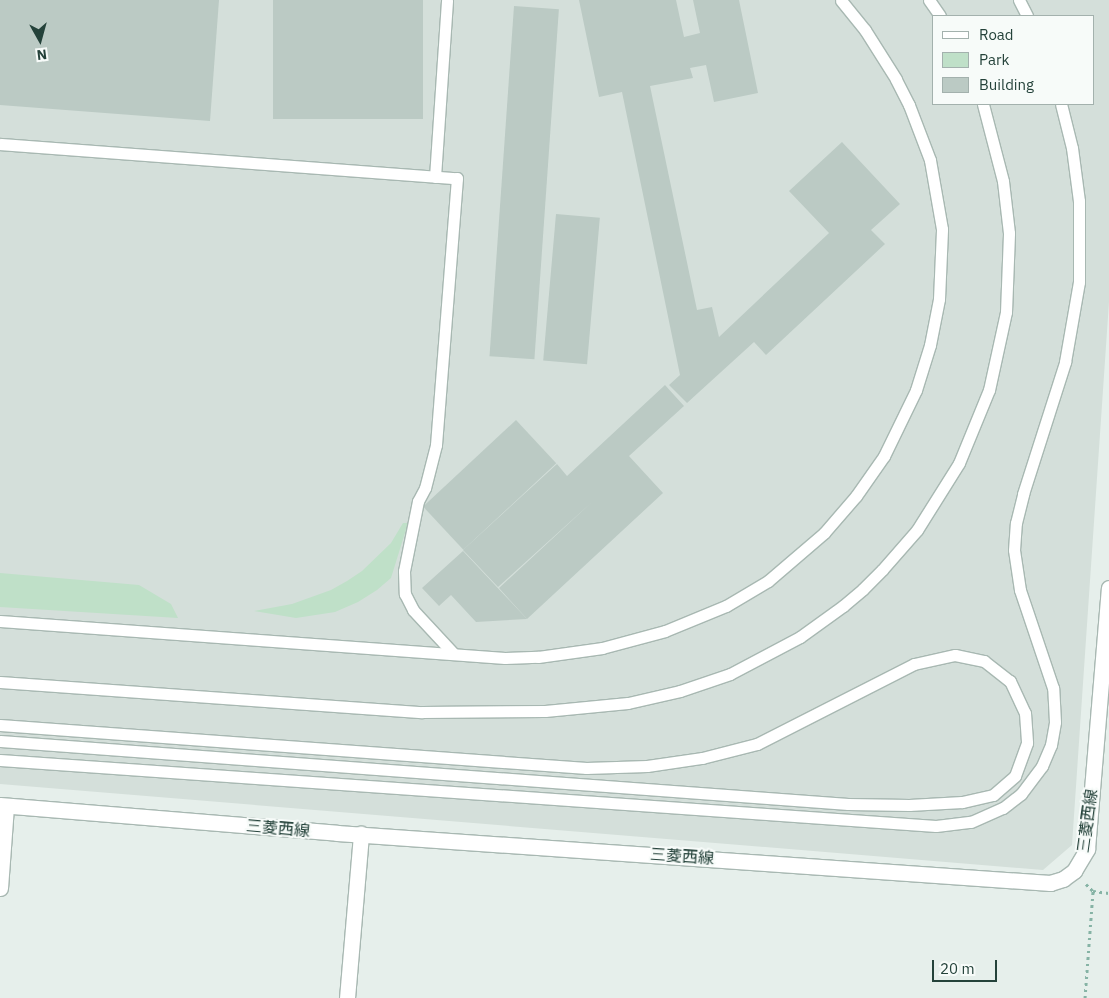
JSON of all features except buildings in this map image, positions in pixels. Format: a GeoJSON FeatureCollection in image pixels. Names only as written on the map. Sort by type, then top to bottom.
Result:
{"type":"FeatureCollection","features":[{"type":"Feature","properties":{"kind":"street","name":"三菱西線"},"geometry":{"type":"LineString","coordinates":[[3,806],[361,834],[1050,882],[1063,879],[1074,870],[1087,849],[1109,588]]}},
{"type":"Feature","properties":{"kind":"street"},"geometry":{"type":"LineString","coordinates":[[0,888],[3,806]]}},
{"type":"Feature","properties":{"kind":"street"},"geometry":{"type":"LineString","coordinates":[[347,998],[361,834]]}},
{"type":"Feature","properties":{"kind":"lane"},"geometry":{"type":"LineString","coordinates":[[435,176],[447,0]]}},
{"type":"Feature","properties":{"kind":"lane"},"geometry":{"type":"LineString","coordinates":[[0,621],[513,658],[602,648],[665,631],[726,606],[768,581],[818,539],[856,496],[884,456],[906,413],[930,345],[942,276],[942,229],[930,160],[910,105],[881,54],[841,0]]}},
{"type":"Feature","properties":{"kind":"lane"},"geometry":{"type":"LineString","coordinates":[[929,0],[939,15]]}},
{"type":"Feature","properties":{"kind":"lane"},"geometry":{"type":"LineString","coordinates":[[1019,0],[1027,15]]}},
{"type":"Feature","properties":{"kind":"lane"},"geometry":{"type":"LineString","coordinates":[[0,682],[391,710],[476,713],[545,711],[628,703],[680,691],[730,674],[800,637],[863,589],[917,530],[959,463],[990,390],[1006,312],[1009,242],[1003,181],[983,105]]}},
{"type":"Feature","properties":{"kind":"lane"},"geometry":{"type":"LineString","coordinates":[[0,760],[936,826],[971,822],[1003,808],[1021,794],[1039,771],[1051,745],[1055,722],[1053,688],[1020,590],[1014,550],[1016,523],[1022,494],[1065,362],[1079,282],[1079,201],[1072,148],[1062,105]]}},
{"type":"Feature","properties":{"kind":"lane"},"geometry":{"type":"LineString","coordinates":[[0,144],[457,178],[436,445],[425,488],[418,501],[404,571],[405,594],[413,610],[454,654]]}},
{"type":"Feature","properties":{"kind":"lane"},"geometry":{"type":"LineString","coordinates":[[0,725],[586,768],[647,766],[702,758],[757,744],[914,664],[955,655],[984,660],[1010,681],[1025,714],[1027,743],[1015,776],[993,794],[962,802],[909,805],[828,803],[0,741]]}},
{"type":"Feature","properties":{"kind":"path"},"geometry":{"type":"LineString","coordinates":[[1074,870],[1093,891],[1109,893]]}},
{"type":"Feature","properties":{"kind":"path"},"geometry":{"type":"LineString","coordinates":[[1085,998],[1093,891]]}},
{"type":"Feature","properties":{"kind":"shaded area"},"geometry":{"type":"Polygon","coordinates":[[[0,0],[1109,0],[1109,302],[1072,845],[1043,870],[0,784],[0,0]]]}},
{"type":"Feature","properties":{"kind":"green space"},"geometry":{"type":"Polygon","coordinates":[[[403,523],[408,523],[391,578],[358,602],[335,612],[296,618],[254,611],[292,604],[331,590],[347,581],[362,571],[391,543],[403,523]]]}},
{"type":"Feature","properties":{"kind":"green space"},"geometry":{"type":"Polygon","coordinates":[[[0,573],[139,585],[171,604],[178,618],[0,607],[0,573]]]}}]}
